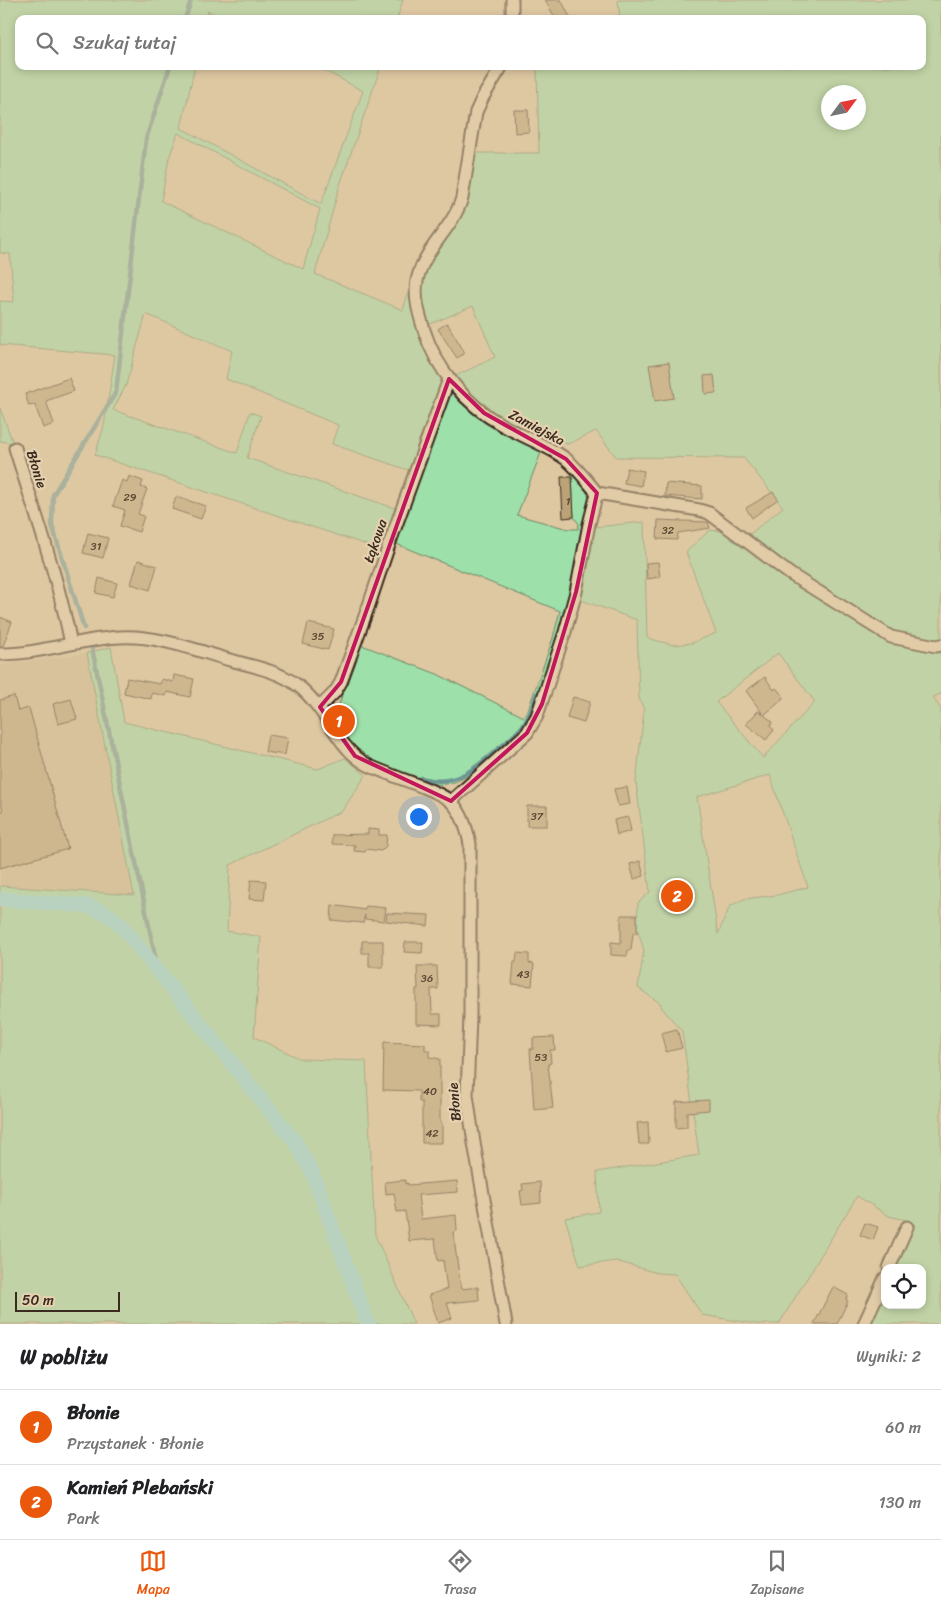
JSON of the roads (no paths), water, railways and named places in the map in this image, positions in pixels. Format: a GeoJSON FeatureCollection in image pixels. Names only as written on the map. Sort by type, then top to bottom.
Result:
{"type":"FeatureCollection","features":[{"type":"Feature","properties":{"kind":"street"},"geometry":{"type":"LineString","coordinates":[[512,0],[512,15]]}},
{"type":"Feature","properties":{"kind":"street","name":"Zamiejska"},"geometry":{"type":"LineString","coordinates":[[500,70],[476,112],[459,209],[425,259],[419,273],[416,293],[418,306],[426,336],[449,379],[472,402],[500,424],[566,459],[585,477],[597,493]]}},
{"type":"Feature","properties":{"kind":"street","name":"Łąkowa"},"geometry":{"type":"LineString","coordinates":[[320,707],[335,692],[341,682],[449,379]]}},
{"type":"Feature","properties":{"kind":"street","name":"Błonie"},"geometry":{"type":"LineString","coordinates":[[15,448],[66,616],[71,644]]}},
{"type":"Feature","properties":{"kind":"street"},"geometry":{"type":"LineString","coordinates":[[0,654],[27,652],[98,639],[121,637],[172,643],[268,671],[296,684],[320,707],[346,747],[364,763],[439,794],[451,801],[527,733],[537,716],[566,632],[597,493],[709,513],[790,574],[891,637],[936,646],[941,645]]}},
{"type":"Feature","properties":{"kind":"street","name":"Błonie"},"geometry":{"type":"LineString","coordinates":[[451,801],[464,821],[470,844],[470,1016],[467,1095],[506,1324]]}},
{"type":"Feature","properties":{"kind":"street"},"geometry":{"type":"LineString","coordinates":[[891,1264],[907,1227]]}},
{"type":"Feature","properties":{"kind":"street"},"geometry":{"type":"LineString","coordinates":[[864,1324],[881,1287]]}},
{"type":"Feature","properties":{"kind":"waterway"},"geometry":{"type":"LineString","coordinates":[[186,15],[191,0]]}},
{"type":"Feature","properties":{"kind":"waterway"},"geometry":{"type":"LineString","coordinates":[[84,628],[52,525],[53,495],[116,392],[146,139],[169,70]]}},
{"type":"Feature","properties":{"kind":"waterway"},"geometry":{"type":"LineString","coordinates":[[92,648],[158,970]]}},
{"type":"Feature","properties":{"kind":"waterway"},"geometry":{"type":"LineString","coordinates":[[421,778],[443,781],[453,779],[480,764],[522,727],[531,713],[537,694]]}},
{"type":"Feature","properties":{"kind":"waterway"},"geometry":{"type":"LineString","coordinates":[[0,899],[88,906],[106,913],[122,926],[296,1143],[312,1172],[368,1324]]}},
{"type":"Feature","properties":{"kind":"place","name":"Błonie"},"geometry":{"type":"Point","coordinates":[339,721]}},
{"type":"Feature","properties":{"kind":"place","name":"Kamień Plebański"},"geometry":{"type":"Point","coordinates":[677,896]}}]}
